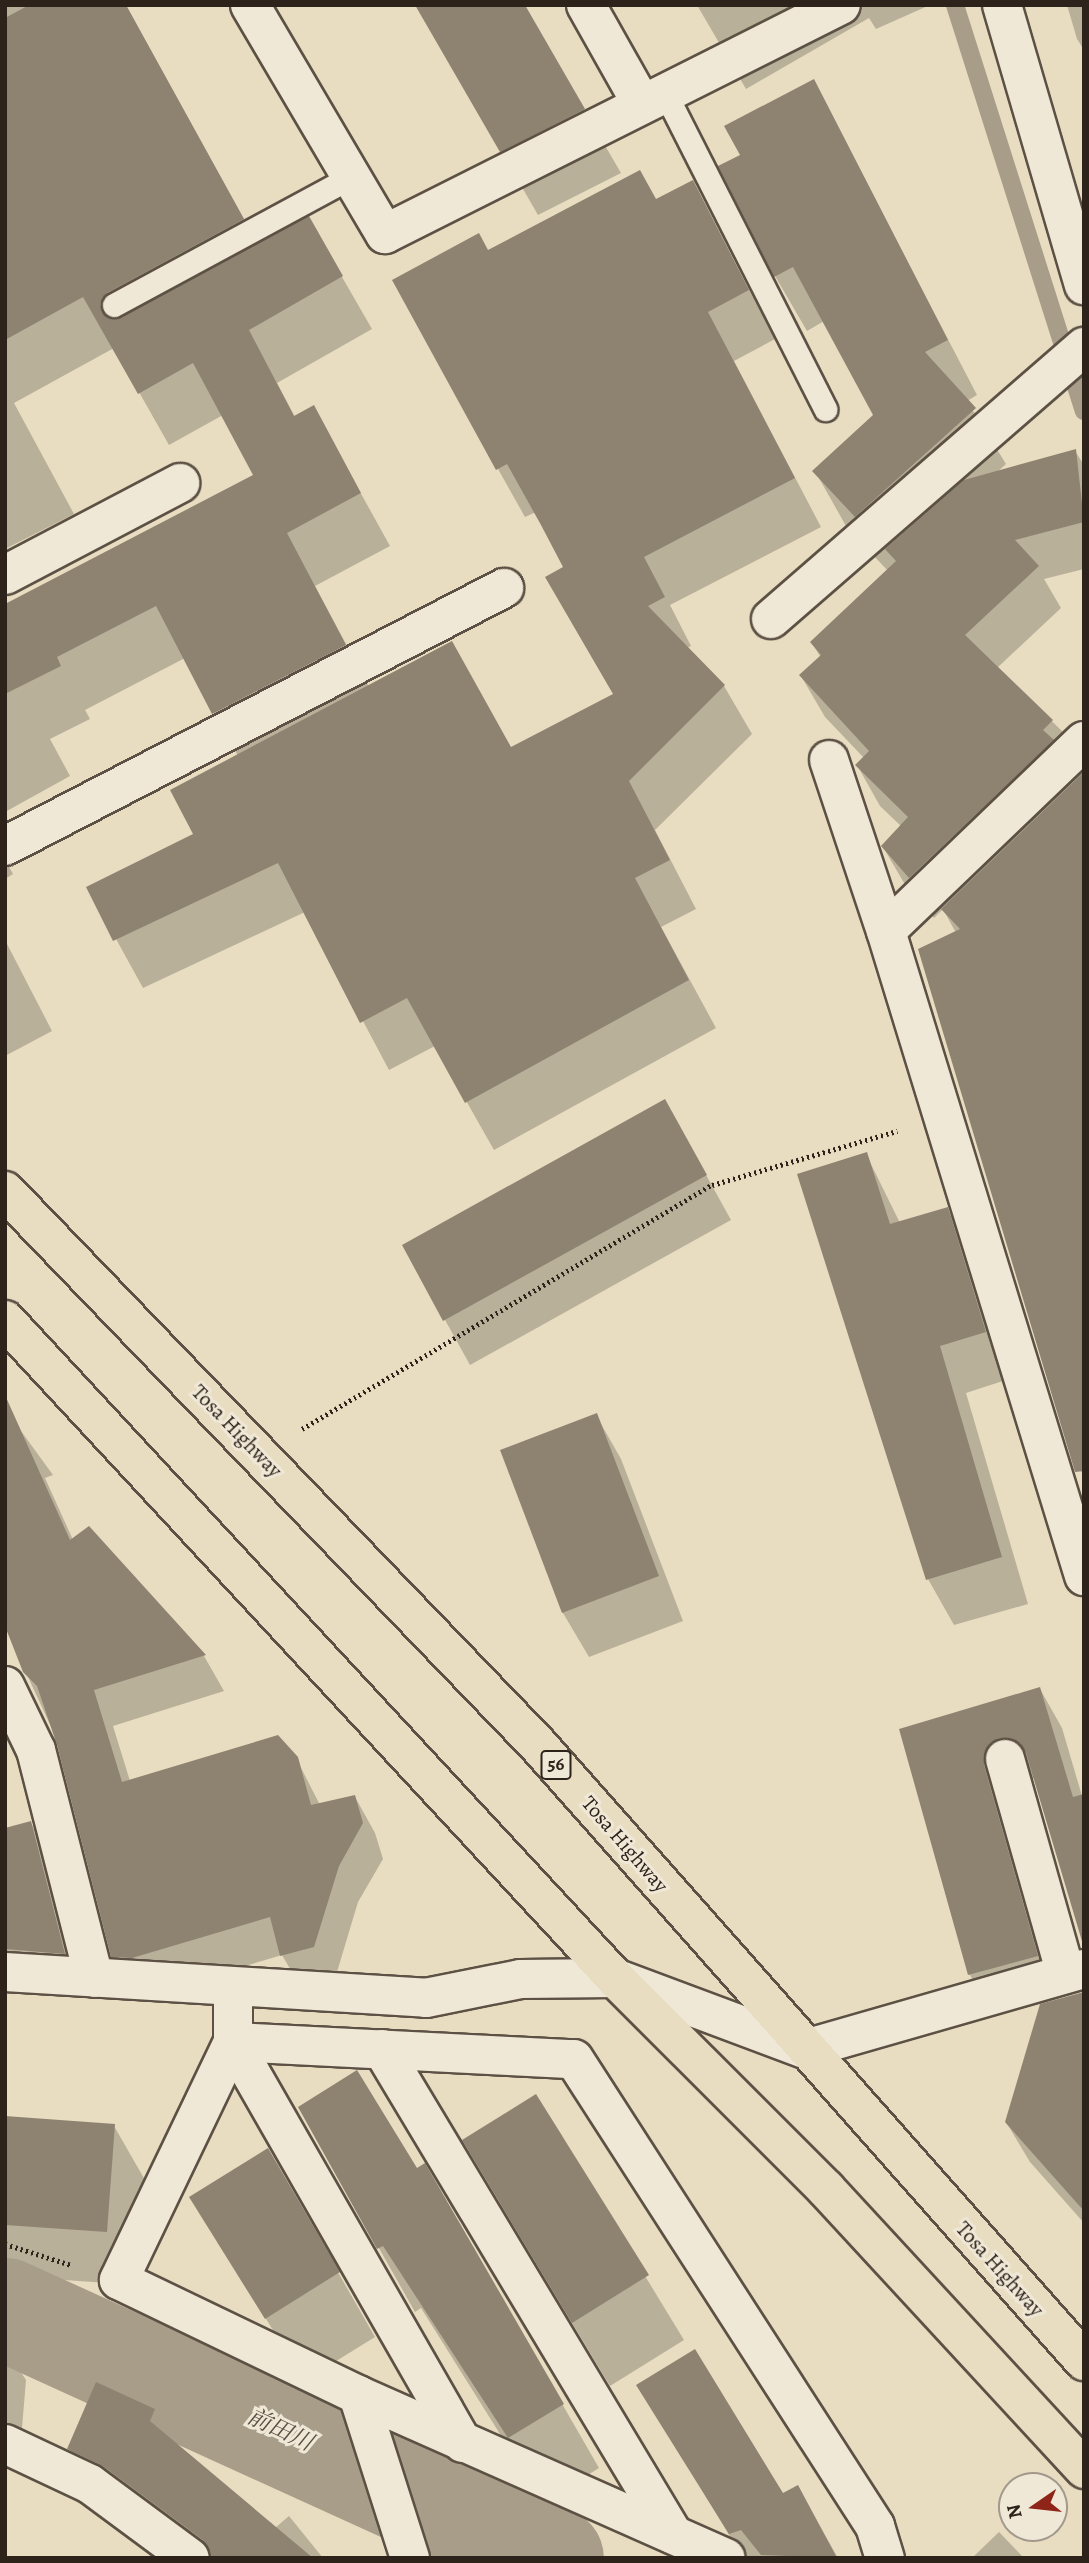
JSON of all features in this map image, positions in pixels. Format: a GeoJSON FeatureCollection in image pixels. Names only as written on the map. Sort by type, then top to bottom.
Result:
{"type":"FeatureCollection","features":[{"type":"Feature","properties":{"kind":"highway","name":"Tosa Highway"},"geometry":{"type":"LineString","coordinates":[[5,1191],[539,1746],[1084,2361]]}},
{"type":"Feature","properties":{"kind":"highway"},"geometry":{"type":"LineString","coordinates":[[5,1320],[615,1978],[826,2189],[1084,2469]]}},
{"type":"Feature","properties":{"kind":"street"},"geometry":{"type":"LineString","coordinates":[[250,5],[384,234],[651,95],[840,5]]}},
{"type":"Feature","properties":{"kind":"street"},"geometry":{"type":"LineString","coordinates":[[586,5],[651,95]]}},
{"type":"Feature","properties":{"kind":"street"},"geometry":{"type":"LineString","coordinates":[[1002,5],[1084,285]]}},
{"type":"Feature","properties":{"kind":"street"},"geometry":{"type":"LineString","coordinates":[[771,619],[1084,347]]}},
{"type":"Feature","properties":{"kind":"street"},"geometry":{"type":"LineString","coordinates":[[5,575],[180,483]]}},
{"type":"Feature","properties":{"kind":"street"},"geometry":{"type":"LineString","coordinates":[[5,846],[504,588]]}},
{"type":"Feature","properties":{"kind":"street"},"geometry":{"type":"LineString","coordinates":[[886,930],[1084,741]]}},
{"type":"Feature","properties":{"kind":"street"},"geometry":{"type":"LineString","coordinates":[[829,760],[886,930],[1084,1576]]}},
{"type":"Feature","properties":{"kind":"street"},"geometry":{"type":"LineString","coordinates":[[5,1686],[36,1750],[94,1978]]}},
{"type":"Feature","properties":{"kind":"street"},"geometry":{"type":"LineString","coordinates":[[5,1972],[426,1997],[520,1979],[615,1978],[805,2049],[1075,1972],[1005,1759]]}},
{"type":"Feature","properties":{"kind":"street"},"geometry":{"type":"LineString","coordinates":[[233,1987],[233,2042],[119,2280],[362,2410],[463,2443],[725,2558]]}},
{"type":"Feature","properties":{"kind":"street"},"geometry":{"type":"LineString","coordinates":[[233,2042],[574,2059],[875,2526],[886,2558]]}},
{"type":"Feature","properties":{"kind":"street"},"geometry":{"type":"LineString","coordinates":[[233,2042],[463,2443]]}},
{"type":"Feature","properties":{"kind":"street"},"geometry":{"type":"LineString","coordinates":[[382,2049],[673,2534]]}},
{"type":"Feature","properties":{"kind":"street"},"geometry":{"type":"LineString","coordinates":[[362,2410],[396,2515],[413,2556]]}},
{"type":"Feature","properties":{"kind":"street"},"geometry":{"type":"LineString","coordinates":[[5,2444],[90,2484],[190,2558]]}},
{"type":"Feature","properties":{"kind":"lane"},"geometry":{"type":"LineString","coordinates":[[651,95],[825,409]]}},
{"type":"Feature","properties":{"kind":"lane"},"geometry":{"type":"LineString","coordinates":[[114,305],[351,177]]}},
{"type":"Feature","properties":{"kind":"path"},"geometry":{"type":"LineString","coordinates":[[295,1433],[712,1185],[942,1118]]}},
{"type":"Feature","properties":{"kind":"path"},"geometry":{"type":"LineString","coordinates":[[5,2244],[119,2280]]}},
{"type":"Feature","properties":{"kind":"building"},"geometry":{"type":"Polygon","coordinates":[[[29,5],[126,5],[244,219],[107,293],[100,304],[106,316],[121,317],[309,216],[343,276],[249,330],[294,416],[314,405],[361,493],[287,533],[346,645],[212,714],[156,606],[57,657],[61,666],[5,694],[5,604],[253,475],[193,363],[138,394],[83,297],[5,340],[5,18],[29,5]]]}},
{"type":"Feature","properties":{"kind":"building"},"geometry":{"type":"Polygon","coordinates":[[[415,5],[525,5],[585,109],[500,152],[415,5]]]}},
{"type":"Feature","properties":{"kind":"building"},"geometry":{"type":"Polygon","coordinates":[[[814,79],[948,340],[925,352],[976,408],[855,517],[812,471],[873,415],[793,267],[774,277],[718,166],[740,155],[724,126],[814,79]]]}},
{"type":"Feature","properties":{"kind":"building"},"geometry":{"type":"Polygon","coordinates":[[[640,170],[656,199],[693,180],[749,290],[708,312],[795,478],[644,557],[665,597],[648,606],[725,685],[629,781],[670,860],[635,878],[689,980],[465,1103],[407,998],[360,1023],[278,863],[113,941],[86,887],[193,834],[170,790],[452,641],[511,747],[613,694],[545,577],[563,567],[541,525],[507,464],[496,470],[392,280],[479,233],[488,250],[640,170]]]}},
{"type":"Feature","properties":{"kind":"building"},"geometry":{"type":"Polygon","coordinates":[[[1076,449],[1084,522],[1015,540],[1039,566],[965,635],[1053,720],[1043,730],[1054,740],[909,878],[881,846],[908,817],[855,765],[869,751],[799,675],[821,655],[810,642],[896,561],[885,549],[964,480],[1076,449]]]}},
{"type":"Feature","properties":{"kind":"building"},"geometry":{"type":"Polygon","coordinates":[[[1084,772],[1084,1471],[1075,1472],[918,949],[960,929],[941,909],[1084,772]]]}},
{"type":"Feature","properties":{"kind":"building"},"geometry":{"type":"Polygon","coordinates":[[[665,1099],[707,1175],[443,1321],[402,1245],[665,1099]]]}},
{"type":"Feature","properties":{"kind":"building"},"geometry":{"type":"Polygon","coordinates":[[[867,1152],[890,1224],[948,1207],[986,1332],[940,1346],[1002,1557],[926,1580],[797,1174],[867,1152]]]}},
{"type":"Feature","properties":{"kind":"building"},"geometry":{"type":"Polygon","coordinates":[[[5,1395],[70,1540],[89,1526],[206,1655],[94,1690],[122,1782],[278,1735],[298,1757],[311,1805],[355,1795],[363,1823],[339,1866],[314,1947],[280,1956],[270,1917],[132,1958],[111,1957],[57,1745],[37,1686],[23,1672],[5,1626],[5,1395]]]}},
{"type":"Feature","properties":{"kind":"building"},"geometry":{"type":"Polygon","coordinates":[[[597,1413],[659,1576],[562,1613],[500,1450],[597,1413]]]}},
{"type":"Feature","properties":{"kind":"building"},"geometry":{"type":"Polygon","coordinates":[[[1040,1687],[1073,1797],[1084,1794],[1084,1948],[1026,1753],[1020,1743],[1000,1738],[989,1744],[984,1765],[1038,1956],[968,1975],[899,1729],[1040,1687]]]}},
{"type":"Feature","properties":{"kind":"building"},"geometry":{"type":"Polygon","coordinates":[[[31,1821],[65,1954],[5,1949],[5,1828],[31,1821]]]}},
{"type":"Feature","properties":{"kind":"building"},"geometry":{"type":"Polygon","coordinates":[[[1084,1992],[1084,2211],[1005,2122],[1040,2004],[1084,1992]]]}},
{"type":"Feature","properties":{"kind":"building"},"geometry":{"type":"Polygon","coordinates":[[[357,2070],[417,2168],[425,2163],[564,2404],[508,2438],[383,2246],[377,2249],[298,2107],[357,2070]]]}},
{"type":"Feature","properties":{"kind":"building"},"geometry":{"type":"Polygon","coordinates":[[[536,2094],[649,2275],[572,2323],[462,2140],[536,2094]]]}},
{"type":"Feature","properties":{"kind":"building"},"geometry":{"type":"Polygon","coordinates":[[[5,2116],[115,2124],[107,2232],[5,2225],[5,2116]]]}},
{"type":"Feature","properties":{"kind":"building"},"geometry":{"type":"Polygon","coordinates":[[[268,2148],[340,2272],[265,2319],[189,2197],[268,2148]]]}},
{"type":"Feature","properties":{"kind":"building"},"geometry":{"type":"Polygon","coordinates":[[[695,2349],[783,2493],[798,2485],[837,2558],[761,2555],[741,2530],[729,2534],[636,2385],[695,2349]]]}},
{"type":"Feature","properties":{"kind":"building"},"geometry":{"type":"Polygon","coordinates":[[[96,2382],[155,2409],[150,2421],[313,2558],[211,2558],[203,2540],[103,2466],[67,2449],[96,2382]]]}},
{"type":"Feature","properties":{"kind":"waterway"},"geometry":{"type":"LineString","coordinates":[[955,5],[1084,411]]}},
{"type":"Feature","properties":{"kind":"waterway","name":"前田川"},"geometry":{"type":"LineString","coordinates":[[5,2309],[552,2558]]}}]}
